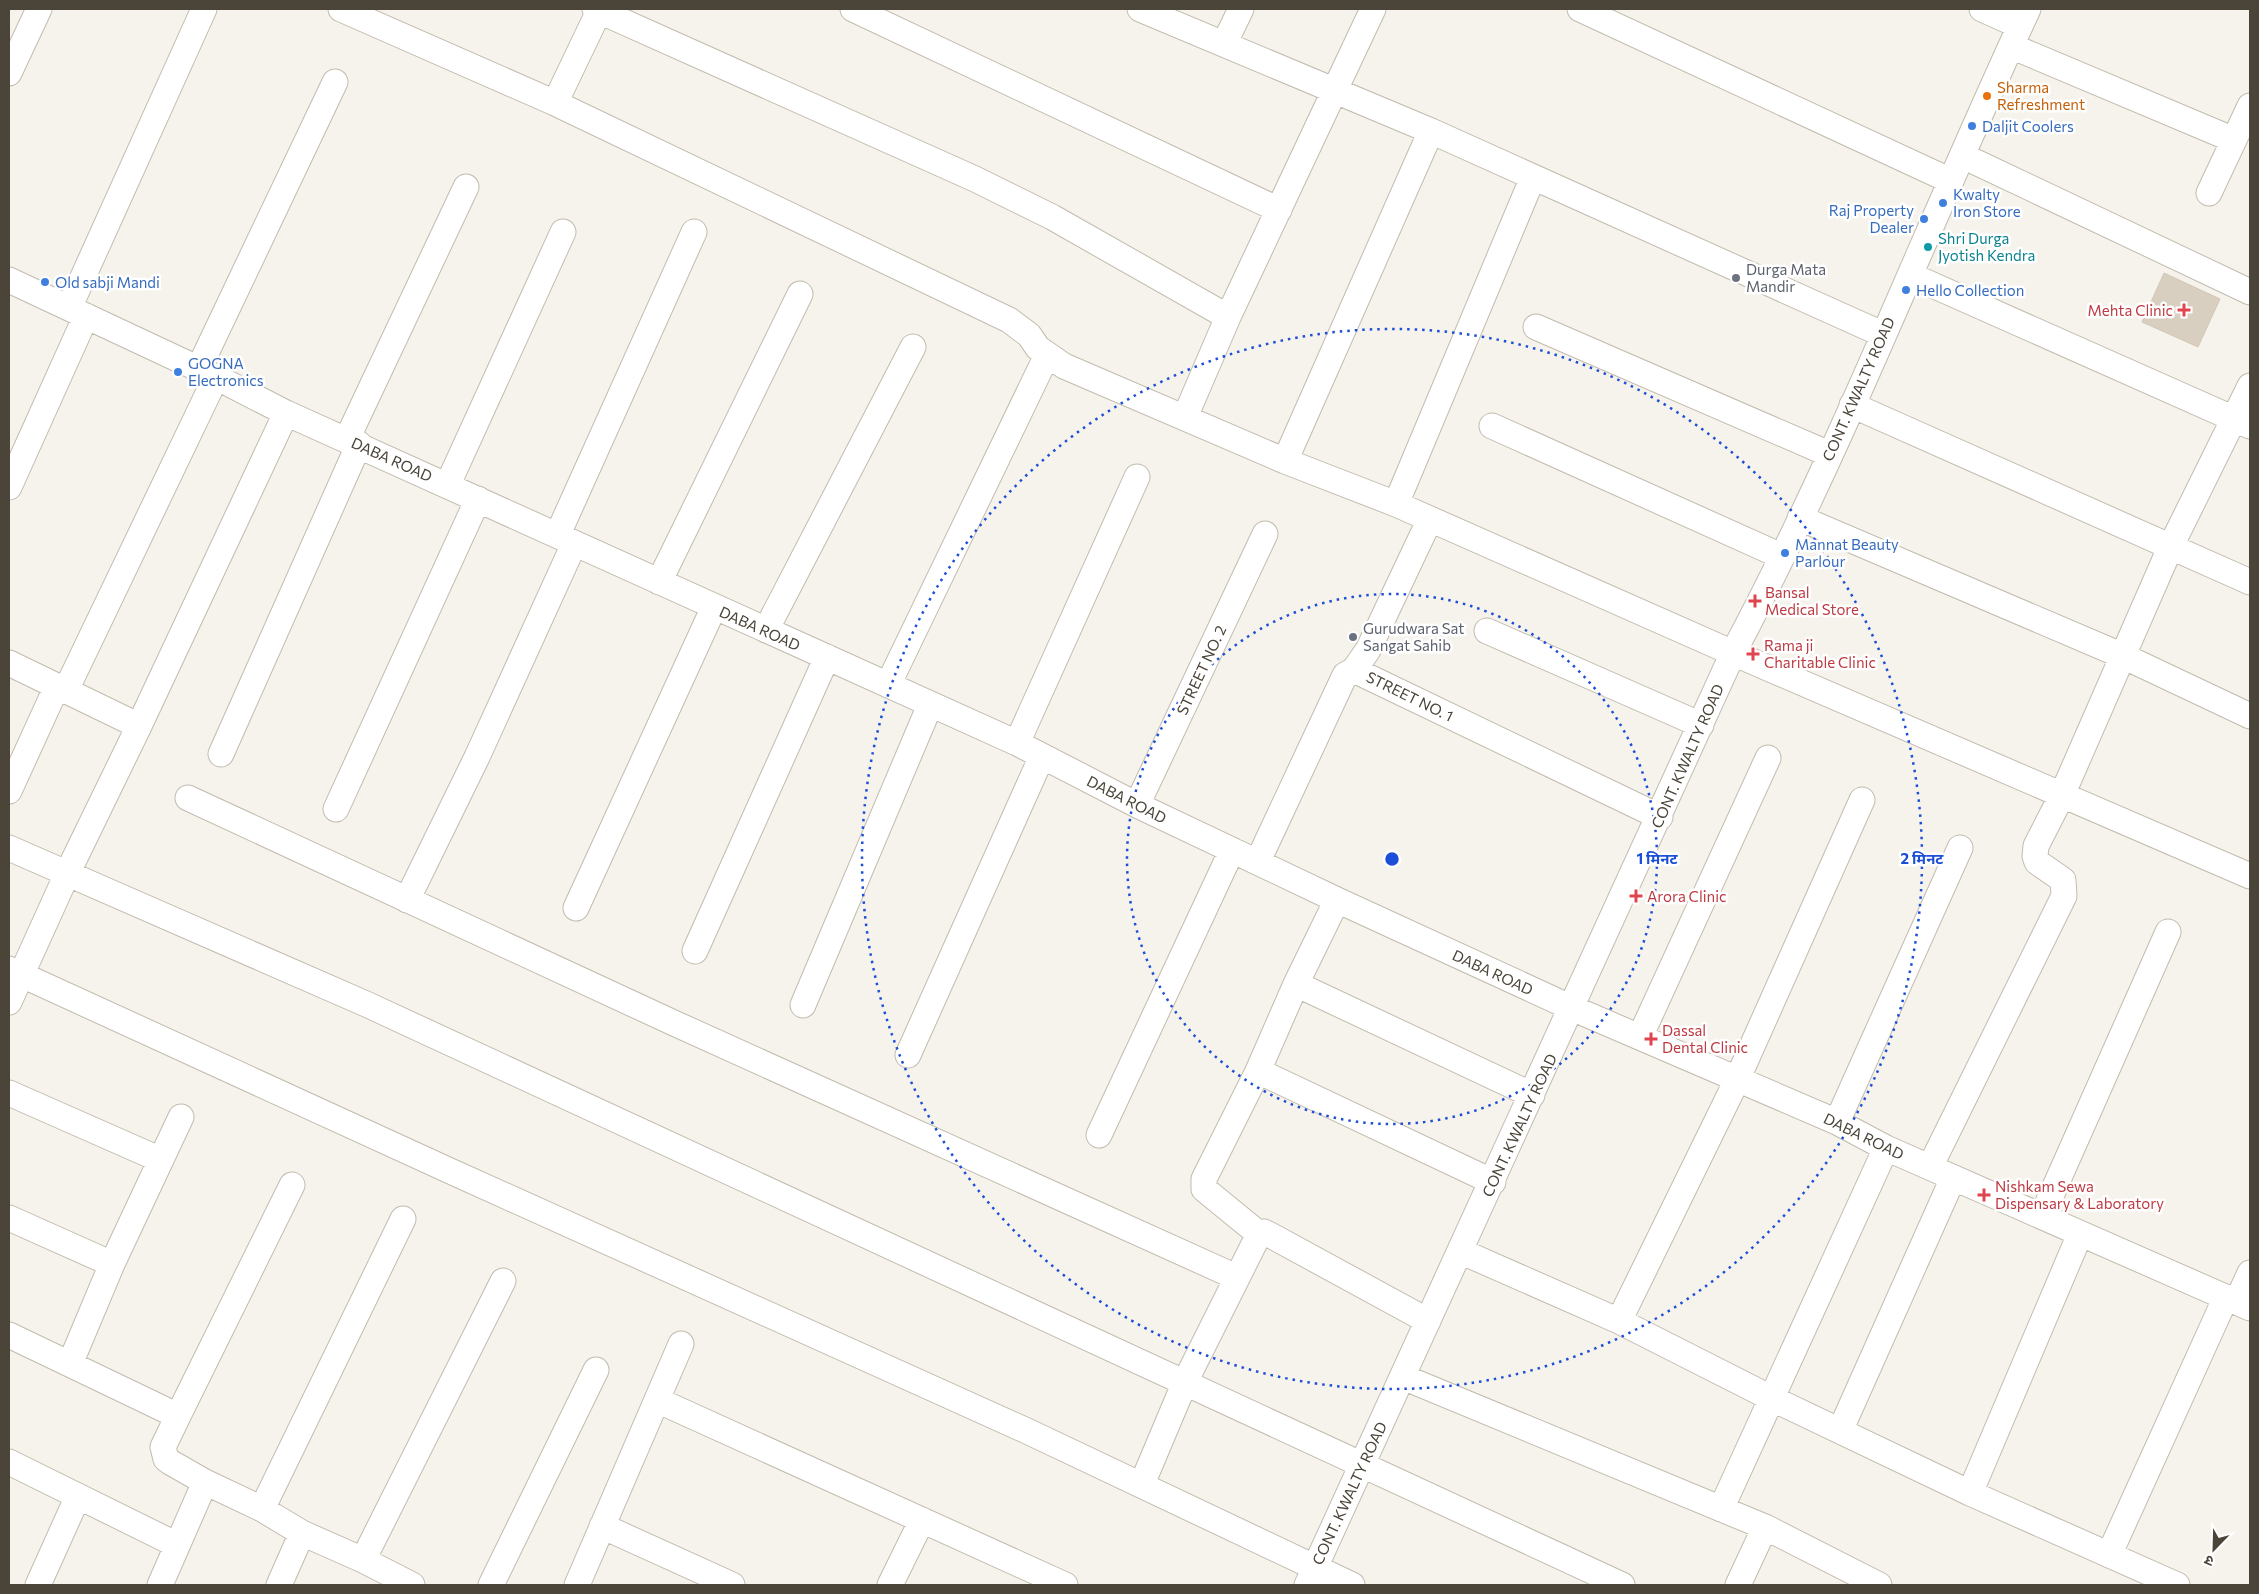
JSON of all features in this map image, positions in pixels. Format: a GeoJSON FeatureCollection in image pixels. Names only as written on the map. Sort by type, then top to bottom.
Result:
{"type":"FeatureCollection","features":[{"type":"Feature","properties":{"kind":"street"},"geometry":{"type":"LineString","coordinates":[[9,73],[40,9]]}},
{"type":"Feature","properties":{"kind":"street"},"geometry":{"type":"LineString","coordinates":[[9,487],[77,312],[204,9]]}},
{"type":"Feature","properties":{"kind":"street"},"geometry":{"type":"LineString","coordinates":[[341,9],[555,104],[1009,320],[1030,335],[1038,348],[1047,356],[1064,366],[1285,461],[1396,504],[1733,653],[2250,876]]}},
{"type":"Feature","properties":{"kind":"street"},"geometry":{"type":"LineString","coordinates":[[853,9],[1279,210]]}},
{"type":"Feature","properties":{"kind":"street"},"geometry":{"type":"LineString","coordinates":[[1140,9],[1431,131],[1882,334]]}},
{"type":"Feature","properties":{"kind":"street"},"geometry":{"type":"LineString","coordinates":[[1224,44],[1240,9]]}},
{"type":"Feature","properties":{"kind":"street"},"geometry":{"type":"LineString","coordinates":[[1185,417],[1228,317],[1373,9]]}},
{"type":"Feature","properties":{"kind":"street"},"geometry":{"type":"LineString","coordinates":[[1982,9],[2020,27],[2234,140]]}},
{"type":"Feature","properties":{"kind":"street"},"geometry":{"type":"LineString","coordinates":[[555,104],[598,10],[975,179],[1052,217],[1228,317]]}},
{"type":"Feature","properties":{"kind":"street"},"geometry":{"type":"LineString","coordinates":[[1588,10],[1951,181]]}},
{"type":"Feature","properties":{"kind":"street","name":"CONT. KWALTY ROAD"},"geometry":{"type":"LineString","coordinates":[[1311,1577],[1361,1464],[1660,817],[1733,653],[1800,518],[1852,405],[2020,27]]}},
{"type":"Feature","properties":{"kind":"street"},"geometry":{"type":"LineString","coordinates":[[9,791],[62,688],[208,372],[335,82]]}},
{"type":"Feature","properties":{"kind":"street"},"geometry":{"type":"LineString","coordinates":[[2209,193],[2250,106]]}},
{"type":"Feature","properties":{"kind":"street"},"geometry":{"type":"LineString","coordinates":[[1285,461],[1431,131]]}},
{"type":"Feature","properties":{"kind":"street"},"geometry":{"type":"LineString","coordinates":[[1963,156],[2250,292]]}},
{"type":"Feature","properties":{"kind":"street"},"geometry":{"type":"LineString","coordinates":[[1396,504],[1533,177]]}},
{"type":"Feature","properties":{"kind":"street"},"geometry":{"type":"LineString","coordinates":[[220,754],[353,442],[466,187]]}},
{"type":"Feature","properties":{"kind":"street"},"geometry":{"type":"LineString","coordinates":[[448,484],[563,232]]}},
{"type":"Feature","properties":{"kind":"street"},"geometry":{"type":"LineString","coordinates":[[407,900],[477,757],[694,232]]}},
{"type":"Feature","properties":{"kind":"street"},"geometry":{"type":"LineString","coordinates":[[1910,275],[2242,422]]}},
{"type":"Feature","properties":{"kind":"street","name":"DABA ROAD"},"geometry":{"type":"LineString","coordinates":[[9,280],[208,372],[286,413],[448,484],[478,500],[1018,743],[1138,806],[1572,1008],[1837,1122],[1886,1148],[2238,1302]]}},
{"type":"Feature","properties":{"kind":"street"},"geometry":{"type":"LineString","coordinates":[[659,582],[800,294]]}},
{"type":"Feature","properties":{"kind":"street"},"geometry":{"type":"LineString","coordinates":[[1536,327],[1829,454]]}},
{"type":"Feature","properties":{"kind":"street"},"geometry":{"type":"LineString","coordinates":[[766,630],[912,347]]}},
{"type":"Feature","properties":{"kind":"street"},"geometry":{"type":"LineString","coordinates":[[888,685],[1047,356]]}},
{"type":"Feature","properties":{"kind":"street"},"geometry":{"type":"LineString","coordinates":[[1930,1167],[2064,896],[2063,880],[2040,866],[2035,856],[2036,846],[2062,795],[2170,548],[2242,422],[2250,386]]}},
{"type":"Feature","properties":{"kind":"street"},"geometry":{"type":"LineString","coordinates":[[1852,405],[2250,582]]}},
{"type":"Feature","properties":{"kind":"street"},"geometry":{"type":"LineString","coordinates":[[9,1002],[15,972],[67,874],[139,726],[286,413]]}},
{"type":"Feature","properties":{"kind":"street"},"geometry":{"type":"LineString","coordinates":[[1492,426],[1781,556]]}},
{"type":"Feature","properties":{"kind":"street"},"geometry":{"type":"LineString","coordinates":[[1018,743],[1137,477]]}},
{"type":"Feature","properties":{"kind":"street"},"geometry":{"type":"LineString","coordinates":[[336,809],[478,500]]}},
{"type":"Feature","properties":{"kind":"street"},"geometry":{"type":"LineString","coordinates":[[1800,518],[2123,656],[2250,716]]}},
{"type":"Feature","properties":{"kind":"street"},"geometry":{"type":"LineString","coordinates":[[1354,670],[1368,650],[1430,519]]}},
{"type":"Feature","properties":{"kind":"street","name":"STREET NO. 2"},"geometry":{"type":"LineString","coordinates":[[1138,806],[1265,534]]}},
{"type":"Feature","properties":{"kind":"street"},"geometry":{"type":"LineString","coordinates":[[576,908],[714,607]]}},
{"type":"Feature","properties":{"kind":"street"},"geometry":{"type":"LineString","coordinates":[[1487,631],[1701,724]]}},
{"type":"Feature","properties":{"kind":"street"},"geometry":{"type":"LineString","coordinates":[[695,951],[827,657]]}},
{"type":"Feature","properties":{"kind":"street"},"geometry":{"type":"LineString","coordinates":[[9,663],[139,726]]}},
{"type":"Feature","properties":{"kind":"street","name":"STREET NO. 1"},"geometry":{"type":"LineString","coordinates":[[1258,861],[1345,675],[1354,670],[1660,817]]}},
{"type":"Feature","properties":{"kind":"street"},"geometry":{"type":"LineString","coordinates":[[803,1005],[930,705]]}},
{"type":"Feature","properties":{"kind":"street"},"geometry":{"type":"LineString","coordinates":[[908,1055],[1042,756]]}},
{"type":"Feature","properties":{"kind":"street"},"geometry":{"type":"LineString","coordinates":[[1640,1037],[1768,758]]}},
{"type":"Feature","properties":{"kind":"street"},"geometry":{"type":"LineString","coordinates":[[188,798],[407,900],[1236,1277]]}},
{"type":"Feature","properties":{"kind":"street"},"geometry":{"type":"LineString","coordinates":[[1619,1321],[1737,1080],[1862,800]]}},
{"type":"Feature","properties":{"kind":"street"},"geometry":{"type":"LineString","coordinates":[[9,848],[375,1008],[1622,1585]]}},
{"type":"Feature","properties":{"kind":"street"},"geometry":{"type":"LineString","coordinates":[[1837,1122],[1960,848]]}},
{"type":"Feature","properties":{"kind":"street"},"geometry":{"type":"LineString","coordinates":[[1099,1135],[1232,850]]}},
{"type":"Feature","properties":{"kind":"street"},"geometry":{"type":"LineString","coordinates":[[1259,1234],[1208,1194],[1203,1184],[1337,900]]}},
{"type":"Feature","properties":{"kind":"street"},"geometry":{"type":"LineString","coordinates":[[2042,1216],[2168,932]]}},
{"type":"Feature","properties":{"kind":"street"},"geometry":{"type":"LineString","coordinates":[[15,972],[1142,1484],[1311,1577],[1352,1585]]}},
{"type":"Feature","properties":{"kind":"street"},"geometry":{"type":"LineString","coordinates":[[1296,984],[1532,1096]]}},
{"type":"Feature","properties":{"kind":"street"},"geometry":{"type":"LineString","coordinates":[[1258,1070],[1492,1182]]}},
{"type":"Feature","properties":{"kind":"street"},"geometry":{"type":"LineString","coordinates":[[9,1093],[161,1160]]}},
{"type":"Feature","properties":{"kind":"street"},"geometry":{"type":"LineString","coordinates":[[70,1364],[112,1264],[181,1117]]}},
{"type":"Feature","properties":{"kind":"street"},"geometry":{"type":"LineString","coordinates":[[1721,1509],[1886,1148]]}},
{"type":"Feature","properties":{"kind":"street"},"geometry":{"type":"LineString","coordinates":[[1840,1431],[1953,1178]]}},
{"type":"Feature","properties":{"kind":"street"},"geometry":{"type":"LineString","coordinates":[[292,1185],[163,1447],[164,1454],[170,1462],[205,1482],[262,1509],[302,1533],[364,1560],[410,1585]]}},
{"type":"Feature","properties":{"kind":"street"},"geometry":{"type":"LineString","coordinates":[[9,1218],[112,1264]]}},
{"type":"Feature","properties":{"kind":"street"},"geometry":{"type":"LineString","coordinates":[[262,1509],[403,1219]]}},
{"type":"Feature","properties":{"kind":"street"},"geometry":{"type":"LineString","coordinates":[[1142,1484],[1185,1382],[1259,1234],[1264,1232],[1272,1236],[1428,1321]]}},
{"type":"Feature","properties":{"kind":"street"},"geometry":{"type":"LineString","coordinates":[[1970,1494],[2080,1234]]}},
{"type":"Feature","properties":{"kind":"street"},"geometry":{"type":"LineString","coordinates":[[1460,1251],[1619,1321],[1771,1398],[1970,1494],[2177,1585]]}},
{"type":"Feature","properties":{"kind":"street"},"geometry":{"type":"LineString","coordinates":[[2109,1555],[2238,1302],[2250,1273]]}},
{"type":"Feature","properties":{"kind":"street"},"geometry":{"type":"LineString","coordinates":[[364,1560],[503,1281]]}},
{"type":"Feature","properties":{"kind":"street"},"geometry":{"type":"LineString","coordinates":[[9,1335],[178,1416]]}},
{"type":"Feature","properties":{"kind":"street"},"geometry":{"type":"LineString","coordinates":[[577,1585],[680,1344]]}},
{"type":"Feature","properties":{"kind":"street"},"geometry":{"type":"LineString","coordinates":[[491,1585],[596,1370]]}},
{"type":"Feature","properties":{"kind":"street"},"geometry":{"type":"LineString","coordinates":[[1402,1378],[1765,1527],[1873,1584]]}},
{"type":"Feature","properties":{"kind":"street"},"geometry":{"type":"LineString","coordinates":[[657,1400],[1065,1585]]}},
{"type":"Feature","properties":{"kind":"street"},"geometry":{"type":"LineString","coordinates":[[9,1462],[177,1545]]}},
{"type":"Feature","properties":{"kind":"street"},"geometry":{"type":"LineString","coordinates":[[160,1585],[205,1482]]}},
{"type":"Feature","properties":{"kind":"street"},"geometry":{"type":"LineString","coordinates":[[38,1585],[78,1496]]}},
{"type":"Feature","properties":{"kind":"street"},"geometry":{"type":"LineString","coordinates":[[890,1585],[922,1520]]}},
{"type":"Feature","properties":{"kind":"street"},"geometry":{"type":"LineString","coordinates":[[602,1526],[732,1585]]}},
{"type":"Feature","properties":{"kind":"street"},"geometry":{"type":"LineString","coordinates":[[1738,1585],[1765,1527]]}},
{"type":"Feature","properties":{"kind":"street"},"geometry":{"type":"LineString","coordinates":[[279,1585],[302,1533]]}},
{"type":"Feature","properties":{"kind":"building"},"geometry":{"type":"Polygon","coordinates":[[[2164,273],[2220,299],[2198,347],[2142,322],[2164,273]]]}},
{"type":"Feature","properties":{"kind":"place","name":"Sharma Refreshment"},"geometry":{"type":"Point","coordinates":[1987,96]}},
{"type":"Feature","properties":{"kind":"place","name":"Daljit Coolers"},"geometry":{"type":"Point","coordinates":[1972,126]}},
{"type":"Feature","properties":{"kind":"place","name":"Kwalty Iron Store"},"geometry":{"type":"Point","coordinates":[1943,203]}},
{"type":"Feature","properties":{"kind":"place","name":"Raj Property Dealer"},"geometry":{"type":"Point","coordinates":[1924,219]}},
{"type":"Feature","properties":{"kind":"place","name":"Shri Durga Jyotish Kendra"},"geometry":{"type":"Point","coordinates":[1928,247]}},
{"type":"Feature","properties":{"kind":"place","name":"Durga Mata Mandir"},"geometry":{"type":"Point","coordinates":[1736,278]}},
{"type":"Feature","properties":{"kind":"place","name":"Old sabji Mandi"},"geometry":{"type":"Point","coordinates":[45,282]}},
{"type":"Feature","properties":{"kind":"place","name":"Hello Collection"},"geometry":{"type":"Point","coordinates":[1906,290]}},
{"type":"Feature","properties":{"kind":"place","name":"Mehta Clinic"},"geometry":{"type":"Point","coordinates":[2184,310]}},
{"type":"Feature","properties":{"kind":"place","name":"GOGNA Electronics"},"geometry":{"type":"Point","coordinates":[178,372]}},
{"type":"Feature","properties":{"kind":"place","name":"Mannat Beauty Parlour"},"geometry":{"type":"Point","coordinates":[1785,553]}},
{"type":"Feature","properties":{"kind":"place","name":"Bansal Medical Store"},"geometry":{"type":"Point","coordinates":[1755,601]}},
{"type":"Feature","properties":{"kind":"place","name":"Gurudwara Sat Sangat Sahib"},"geometry":{"type":"Point","coordinates":[1353,637]}},
{"type":"Feature","properties":{"kind":"place","name":"Rama ji Charitable Clinic"},"geometry":{"type":"Point","coordinates":[1753,654]}},
{"type":"Feature","properties":{"kind":"place","name":"Arora Clinic"},"geometry":{"type":"Point","coordinates":[1636,896]}},
{"type":"Feature","properties":{"kind":"place","name":"Dassal Dental Clinic"},"geometry":{"type":"Point","coordinates":[1651,1039]}},
{"type":"Feature","properties":{"kind":"place","name":"Nishkam Sewa Dispensary & Laboratory"},"geometry":{"type":"Point","coordinates":[1984,1195]}}]}
